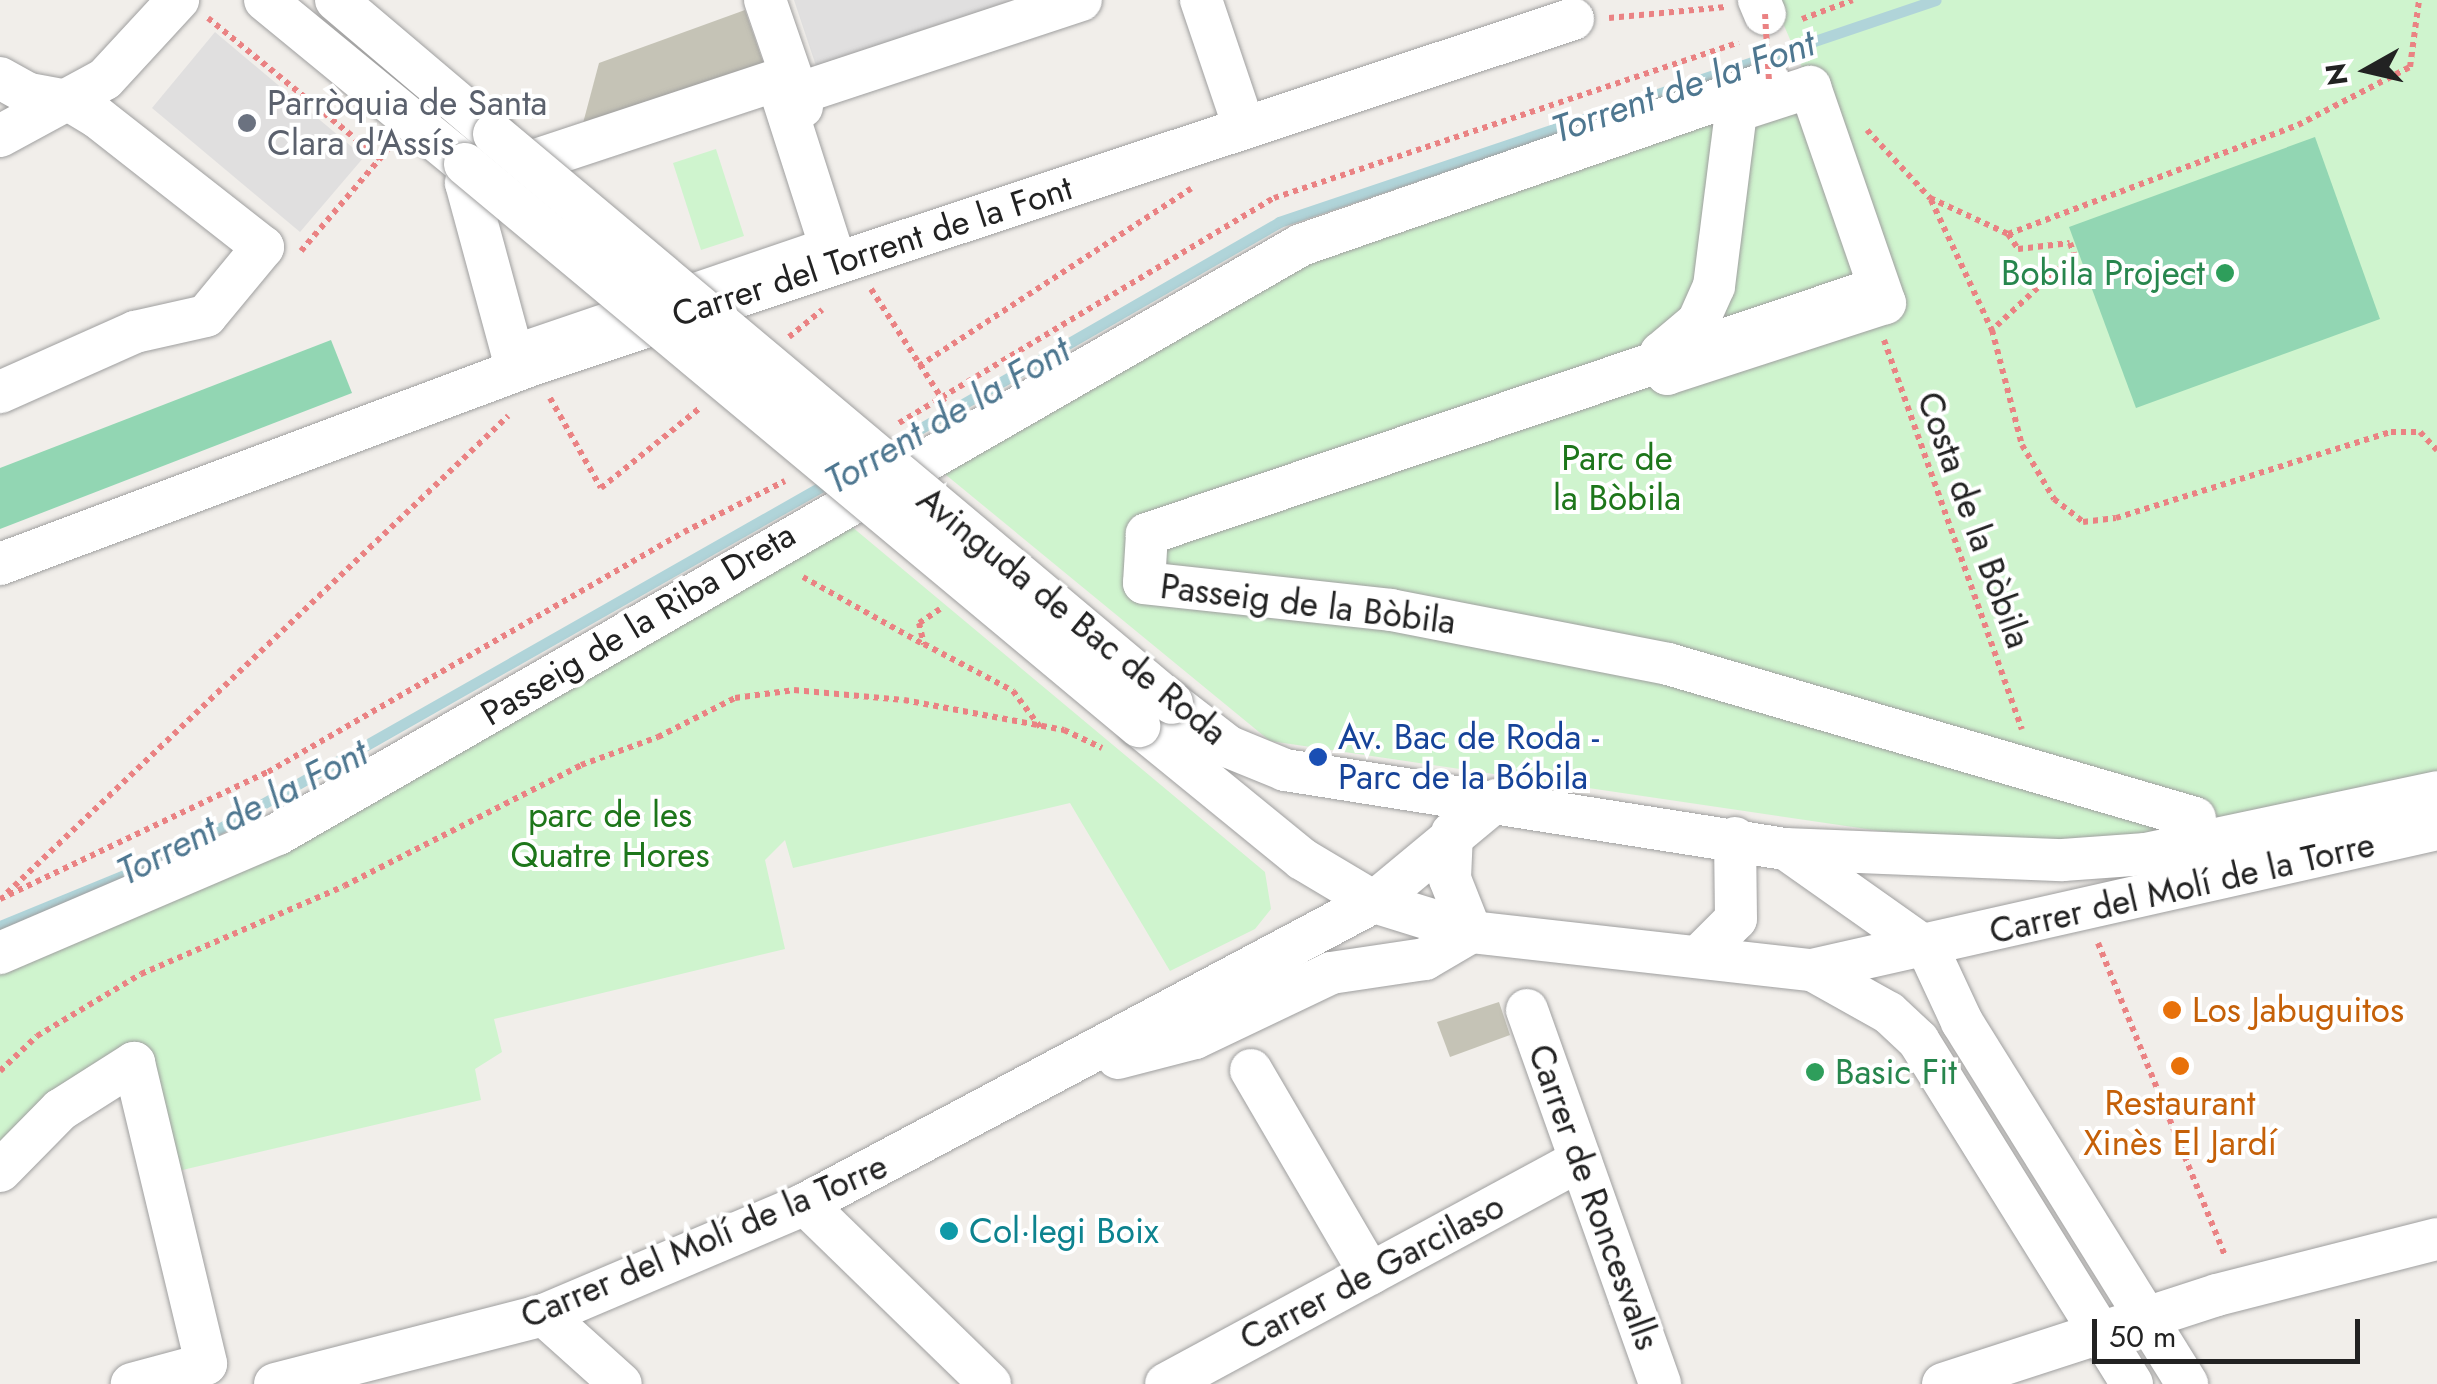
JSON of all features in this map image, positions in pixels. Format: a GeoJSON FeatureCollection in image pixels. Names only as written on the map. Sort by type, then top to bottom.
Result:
{"type":"FeatureCollection","features":[{"type":"Feature","properties":{"kind":"street","name":"Avinguda de Bac de Roda"},"geometry":{"type":"LineString","coordinates":[[265,0],[1302,860],[1374,902]]}},
{"type":"Feature","properties":{"kind":"street","name":"Avinguda de Bac de Roda"},"geometry":{"type":"LineString","coordinates":[[336,0],[494,134],[1142,726],[1228,747],[1284,770],[1497,800]]}},
{"type":"Feature","properties":{"kind":"street"},"geometry":{"type":"LineString","coordinates":[[765,0],[787,87],[831,248],[512,356],[466,183],[787,87],[1081,0]]}},
{"type":"Feature","properties":{"kind":"street"},"geometry":{"type":"LineString","coordinates":[[1201,0],[1244,126]]}},
{"type":"Feature","properties":{"kind":"street"},"geometry":{"type":"LineString","coordinates":[[0,136],[72,102],[192,9]]}},
{"type":"Feature","properties":{"kind":"street","name":"Carrer del Torrent de la Font"},"geometry":{"type":"LineString","coordinates":[[0,564],[531,364],[858,268],[1244,126],[1574,18]]}},
{"type":"Feature","properties":{"kind":"street"},"geometry":{"type":"LineString","coordinates":[[0,78],[30,94],[72,102],[277,255],[206,316],[136,332],[0,392]]}},
{"type":"Feature","properties":{"kind":"street","name":"Passeig de la Riba Dreta"},"geometry":{"type":"LineString","coordinates":[[0,953],[278,834],[760,552],[1301,245],[1778,82]]}},
{"type":"Feature","properties":{"kind":"street"},"geometry":{"type":"LineString","coordinates":[[787,87],[858,268]]}},
{"type":"Feature","properties":{"kind":"street"},"geometry":{"type":"LineString","coordinates":[[1664,362],[1661,353],[1698,322],[1714,286],[1736,112],[1810,87],[1885,303],[1869,299]]}},
{"type":"Feature","properties":{"kind":"street","name":"Passeig de la Bòbila"},"geometry":{"type":"LineString","coordinates":[[1869,299],[1664,362],[1146,534],[1144,583],[1391,610],[1668,664],[2033,766],[2195,818]]}},
{"type":"Feature","properties":{"kind":"street","name":"Carrer del Molí de la Torre"},"geometry":{"type":"LineString","coordinates":[[275,1384],[544,1315],[805,1204],[1059,1073],[1374,902],[1400,886],[1452,832],[1497,800],[1786,849],[2063,860],[2146,854],[2437,792]]}},
{"type":"Feature","properties":{"kind":"street","name":"Carrer del Molí de la Torre"},"geometry":{"type":"LineString","coordinates":[[1374,902],[1472,932],[1812,970],[1928,949],[2437,829]]}},
{"type":"Feature","properties":{"kind":"street"},"geometry":{"type":"LineString","coordinates":[[1452,832],[1450,879],[1472,932]]}},
{"type":"Feature","properties":{"kind":"street"},"geometry":{"type":"LineString","coordinates":[[1699,956],[1736,919],[1735,838]]}},
{"type":"Feature","properties":{"kind":"street","name":"Carrer del Molí de la Torre"},"geometry":{"type":"LineString","coordinates":[[1786,849],[1928,949]]}},
{"type":"Feature","properties":{"kind":"street"},"geometry":{"type":"LineString","coordinates":[[1290,945],[1303,902],[1302,860]]}},
{"type":"Feature","properties":{"kind":"street","name":"Carrer del Molí de la Torre"},"geometry":{"type":"LineString","coordinates":[[1059,1073],[1195,1038],[1331,974],[1426,959],[1472,932]]}},
{"type":"Feature","properties":{"kind":"street"},"geometry":{"type":"LineString","coordinates":[[1928,949],[1962,1022],[2187,1384]]}},
{"type":"Feature","properties":{"kind":"street"},"geometry":{"type":"LineString","coordinates":[[1812,970],[1889,1014],[1918,1040],[2132,1384]]}},
{"type":"Feature","properties":{"kind":"street","name":"Carrer de Roncesvalls"},"geometry":{"type":"LineString","coordinates":[[1527,1010],[1660,1384]]}},
{"type":"Feature","properties":{"kind":"street"},"geometry":{"type":"LineString","coordinates":[[0,1172],[60,1110],[134,1063],[206,1364],[132,1384]]}},
{"type":"Feature","properties":{"kind":"street"},"geometry":{"type":"LineString","coordinates":[[1251,1070],[1370,1274]]}},
{"type":"Feature","properties":{"kind":"street","name":"Carrer de Garcilaso"},"geometry":{"type":"LineString","coordinates":[[1166,1384],[1579,1161]]}},
{"type":"Feature","properties":{"kind":"street"},"geometry":{"type":"LineString","coordinates":[[805,1204],[990,1384]]}},
{"type":"Feature","properties":{"kind":"street"},"geometry":{"type":"LineString","coordinates":[[1943,1384],[2145,1317],[2437,1239]]}},
{"type":"Feature","properties":{"kind":"street"},"geometry":{"type":"LineString","coordinates":[[544,1315],[621,1384]]}},
{"type":"Feature","properties":{"kind":"path"},"geometry":{"type":"LineString","coordinates":[[2008,234],[2298,125],[2410,67],[2419,0]]}},
{"type":"Feature","properties":{"kind":"path"},"geometry":{"type":"LineString","coordinates":[[1574,18],[1669,17],[1761,5],[1778,82]]}},
{"type":"Feature","properties":{"kind":"path"},"geometry":{"type":"LineString","coordinates":[[192,9],[380,159]]}},
{"type":"Feature","properties":{"kind":"path"},"geometry":{"type":"LineString","coordinates":[[1863,126],[1930,198],[1992,330],[2022,445],[2054,499],[2083,522],[2116,518],[2391,432],[2420,432],[2437,450]]}},
{"type":"Feature","properties":{"kind":"path"},"geometry":{"type":"LineString","coordinates":[[277,255],[388,149]]}},
{"type":"Feature","properties":{"kind":"path"},"geometry":{"type":"LineString","coordinates":[[919,366],[1196,186]]}},
{"type":"Feature","properties":{"kind":"path"},"geometry":{"type":"LineString","coordinates":[[1930,198],[2008,234],[2018,249],[2070,243],[2074,254],[1992,330]]}},
{"type":"Feature","properties":{"kind":"path"},"geometry":{"type":"LineString","coordinates":[[858,268],[943,401]]}},
{"type":"Feature","properties":{"kind":"path","name":"Costa de la Bòbila"},"geometry":{"type":"LineString","coordinates":[[1869,299],[2033,766]]}},
{"type":"Feature","properties":{"kind":"path"},"geometry":{"type":"LineString","coordinates":[[542,384],[600,488]]}},
{"type":"Feature","properties":{"kind":"path"},"geometry":{"type":"LineString","coordinates":[[2,898],[514,411]]}},
{"type":"Feature","properties":{"kind":"path"},"geometry":{"type":"LineString","coordinates":[[760,552],[1013,690],[1042,729]]}},
{"type":"Feature","properties":{"kind":"path"},"geometry":{"type":"LineString","coordinates":[[924,644],[920,623],[945,606]]}},
{"type":"Feature","properties":{"kind":"path"},"geometry":{"type":"LineString","coordinates":[[0,1071],[74,1011],[172,959],[344,886],[581,765],[658,737],[735,698],[794,690],[904,700],[1042,729],[1142,726]]}},
{"type":"Feature","properties":{"kind":"path"},"geometry":{"type":"LineString","coordinates":[[2092,928],[2230,1269]]}},
{"type":"Feature","properties":{"kind":"shaded area"},"geometry":{"type":"Polygon","coordinates":[[[794,0],[1013,0],[816,66],[794,0]]]}},
{"type":"Feature","properties":{"kind":"shaded area"},"geometry":{"type":"Polygon","coordinates":[[[745,10],[770,82],[582,127],[599,63],[745,10]]]}},
{"type":"Feature","properties":{"kind":"shaded area","name":"Parròquia de Santa Clara d'Assís"},"geometry":{"type":"Polygon","coordinates":[[[215,32],[364,157],[300,232],[152,108],[215,32]]]}},
{"type":"Feature","properties":{"kind":"shaded area"},"geometry":{"type":"Polygon","coordinates":[[[1499,1002],[1510,1035],[1450,1057],[1437,1022],[1499,1002]]]}},
{"type":"Feature","properties":{"kind":"green space","name":"Parc de la Bòbila"},"geometry":{"type":"Polygon","coordinates":[[[1773,0],[2437,0],[2437,777],[2077,847],[1955,842],[1270,741],[940,470],[1289,264],[1810,86],[1773,0]]]}},
{"type":"Feature","properties":{"kind":"green space","name":"Bobila Project"},"geometry":{"type":"Polygon","coordinates":[[[2315,137],[2380,319],[2136,408],[2069,227],[2315,137]]]}},
{"type":"Feature","properties":{"kind":"green space"},"geometry":{"type":"Polygon","coordinates":[[[716,149],[744,236],[701,250],[673,163],[716,149]]]}},
{"type":"Feature","properties":{"kind":"green space"},"geometry":{"type":"Polygon","coordinates":[[[331,340],[352,393],[0,529],[0,468],[331,340]]]}},
{"type":"Feature","properties":{"kind":"green space","name":"parc de les Quatre Hores"},"geometry":{"type":"Polygon","coordinates":[[[845,521],[1265,872],[1271,909],[1255,929],[1170,971],[1070,803],[793,868],[785,840],[765,860],[785,949],[494,1019],[502,1052],[475,1069],[481,1100],[161,1175],[134,1064],[0,1171],[0,972],[845,521]]]}},
{"type":"Feature","properties":{"kind":"waterway","name":"Torrent de la Font"},"geometry":{"type":"LineString","coordinates":[[883,450],[1279,222],[1936,0]]}},
{"type":"Feature","properties":{"kind":"waterway"},"geometry":{"type":"LineString","coordinates":[[0,926],[171,856],[833,480]]}},
{"type":"Feature","properties":{"kind":"place","name":"Parròquia de Santa Clara d'Assís"},"geometry":{"type":"Point","coordinates":[247,123]}},
{"type":"Feature","properties":{"kind":"place","name":"Bobila Project"},"geometry":{"type":"Point","coordinates":[2225,273]}},
{"type":"Feature","properties":{"kind":"place","name":"Av. Bac de Roda - Parc de la Bóbila"},"geometry":{"type":"Point","coordinates":[1318,757]}},
{"type":"Feature","properties":{"kind":"place","name":"Los Jabuguitos"},"geometry":{"type":"Point","coordinates":[2172,1010]}},
{"type":"Feature","properties":{"kind":"place","name":"Restaurant Xinès El Jardí"},"geometry":{"type":"Point","coordinates":[2180,1066]}},
{"type":"Feature","properties":{"kind":"place","name":"Basic Fit"},"geometry":{"type":"Point","coordinates":[1815,1072]}},
{"type":"Feature","properties":{"kind":"place","name":"Col·legi Boix"},"geometry":{"type":"Point","coordinates":[949,1231]}}]}
